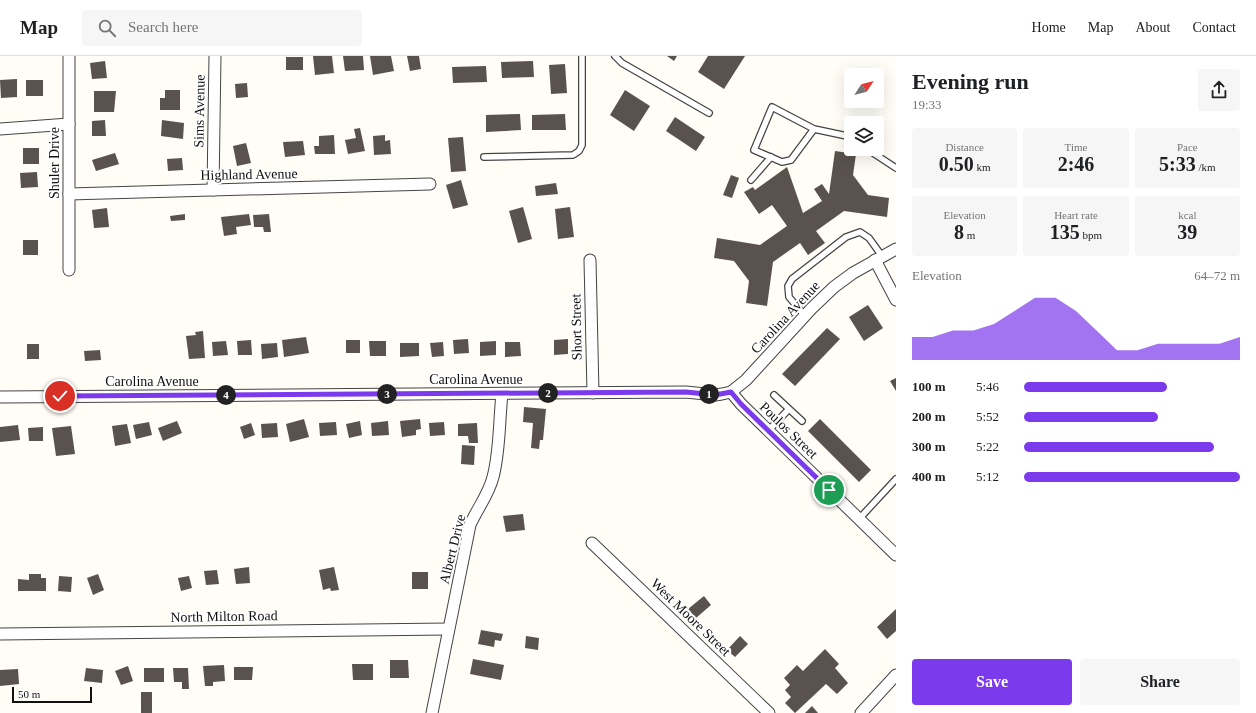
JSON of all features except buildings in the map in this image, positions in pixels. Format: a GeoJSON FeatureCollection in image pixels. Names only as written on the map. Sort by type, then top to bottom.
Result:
{"type":"FeatureCollection","features":[{"type":"Feature","properties":{"kind":"street","name":"Shuler Drive"},"geometry":{"type":"LineString","coordinates":[[69,56],[69,270]]}},
{"type":"Feature","properties":{"kind":"street","name":"Sims Avenue"},"geometry":{"type":"LineString","coordinates":[[213,190],[215,56]]}},
{"type":"Feature","properties":{"kind":"street"},"geometry":{"type":"LineString","coordinates":[[0,129],[69,124]]}},
{"type":"Feature","properties":{"kind":"street","name":"Highland Avenue"},"geometry":{"type":"LineString","coordinates":[[69,194],[430,184]]}},
{"type":"Feature","properties":{"kind":"street","name":"Carolina Avenue"},"geometry":{"type":"LineString","coordinates":[[0,397],[686,392],[715,395],[731,392],[746,380],[804,316],[834,287],[853,273],[896,249]]}},
{"type":"Feature","properties":{"kind":"street"},"geometry":{"type":"LineString","coordinates":[[878,258],[896,300]]}},
{"type":"Feature","properties":{"kind":"street","name":"Short Street"},"geometry":{"type":"LineString","coordinates":[[590,260],[593,393]]}},
{"type":"Feature","properties":{"kind":"street","name":"Poulos Street"},"geometry":{"type":"LineString","coordinates":[[731,392],[741,404],[896,555]]}},
{"type":"Feature","properties":{"kind":"street","name":"Albert Drive"},"geometry":{"type":"LineString","coordinates":[[432,713],[470,525],[493,478],[502,394]]}},
{"type":"Feature","properties":{"kind":"street","name":"West Moore Street"},"geometry":{"type":"LineString","coordinates":[[592,543],[768,713]]}},
{"type":"Feature","properties":{"kind":"street","name":"North Milton Road"},"geometry":{"type":"LineString","coordinates":[[0,634],[448,629]]}},
{"type":"Feature","properties":{"kind":"street"},"geometry":{"type":"LineString","coordinates":[[861,713],[896,675]]}},
{"type":"Feature","properties":{"kind":"lane"},"geometry":{"type":"LineString","coordinates":[[484,157],[573,155],[579,151],[582,145],[582,56]]}},
{"type":"Feature","properties":{"kind":"lane"},"geometry":{"type":"LineString","coordinates":[[615,56],[622,63],[709,113]]}},
{"type":"Feature","properties":{"kind":"lane"},"geometry":{"type":"LineString","coordinates":[[814,129],[791,160],[782,162],[754,150],[772,107],[814,129],[844,135]]}},
{"type":"Feature","properties":{"kind":"lane"},"geometry":{"type":"LineString","coordinates":[[878,156],[896,168]]}},
{"type":"Feature","properties":{"kind":"lane"},"geometry":{"type":"LineString","coordinates":[[750,180],[772,157]]}},
{"type":"Feature","properties":{"kind":"lane"},"geometry":{"type":"LineString","coordinates":[[804,316],[789,297],[788,286],[792,280],[846,237],[860,232],[869,238],[878,258]]}},
{"type":"Feature","properties":{"kind":"lane"},"geometry":{"type":"LineString","coordinates":[[774,395],[802,422]]}},
{"type":"Feature","properties":{"kind":"lane"},"geometry":{"type":"LineString","coordinates":[[768,430],[788,410]]}},
{"type":"Feature","properties":{"kind":"lane"},"geometry":{"type":"LineString","coordinates":[[859,519],[896,479]]}},
{"type":"Feature","properties":{"kind":"route"},"geometry":{"type":"LineString","coordinates":[[60,396],[686,392],[715,395],[731,392],[741,404],[829,490]]}}]}
